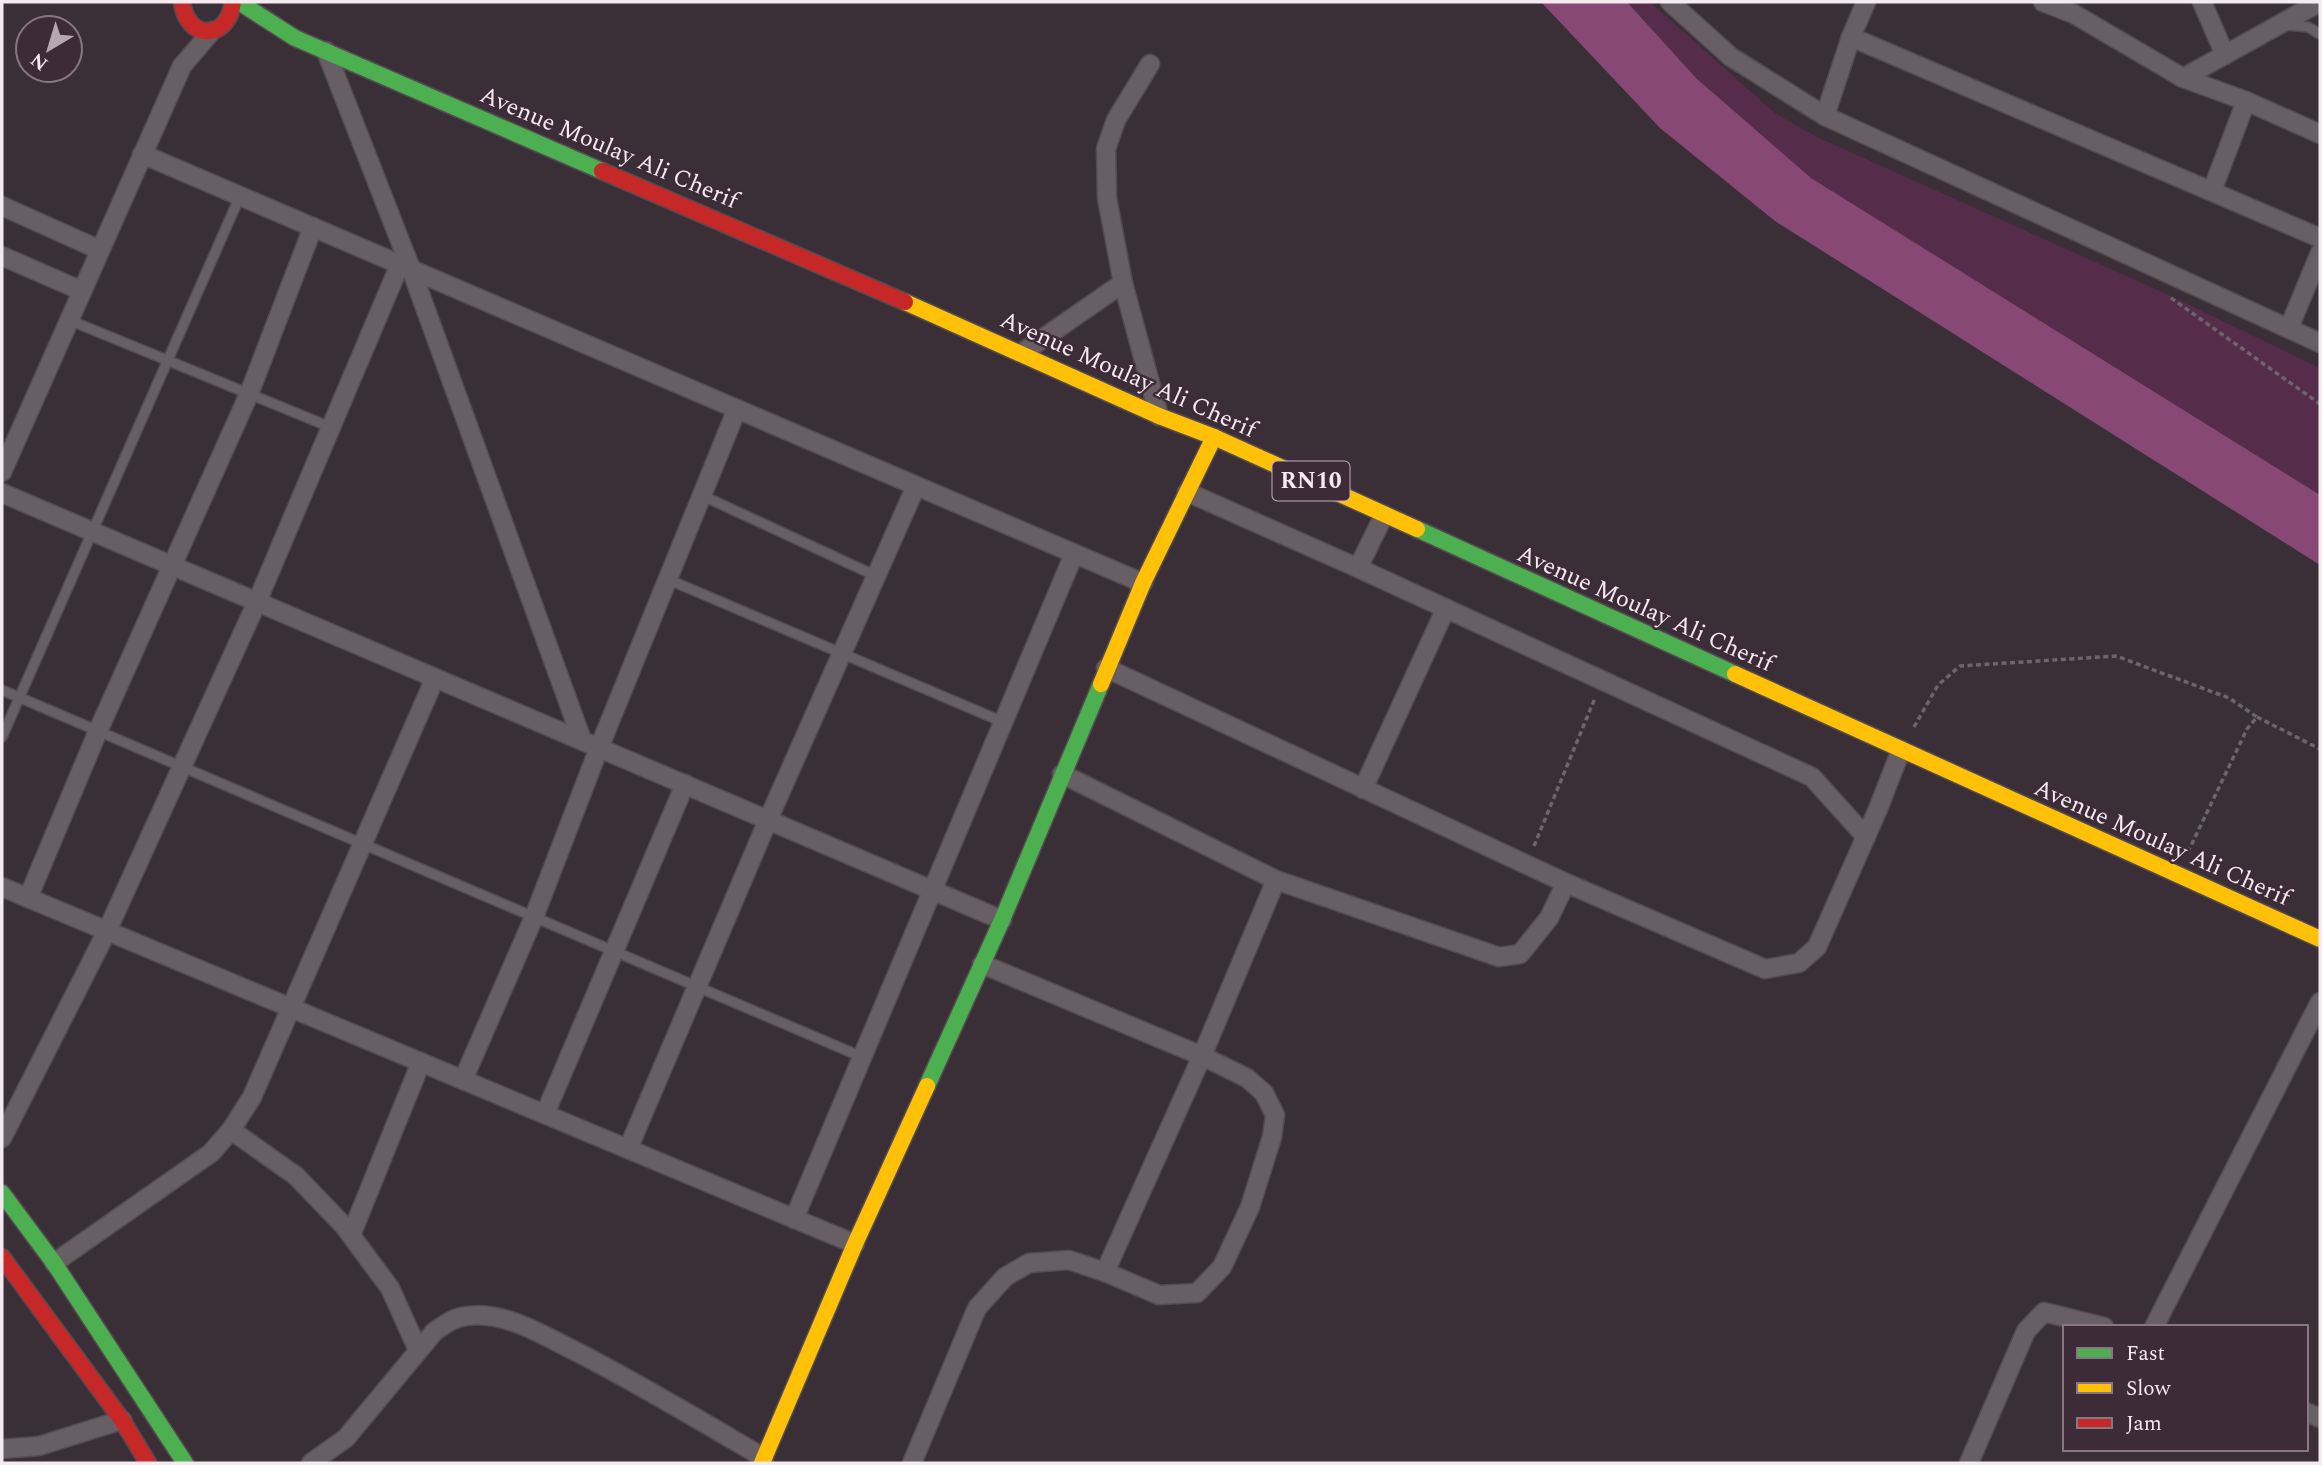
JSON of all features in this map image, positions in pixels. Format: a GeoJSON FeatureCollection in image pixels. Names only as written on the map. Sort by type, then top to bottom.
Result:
{"type":"FeatureCollection","features":[{"type":"Feature","properties":{"kind":"main road"},"geometry":{"type":"LineString","coordinates":[[161,2],[184,13],[197,30],[237,31]]}},
{"type":"Feature","properties":{"kind":"main road"},"geometry":{"type":"LineString","coordinates":[[214,31],[229,20],[233,13],[233,2]]}},
{"type":"Feature","properties":{"kind":"main road","name":"RN10"},"geometry":{"type":"LineString","coordinates":[[239,2],[295,38]]}},
{"type":"Feature","properties":{"kind":"main road","name":"RN10"},"geometry":{"type":"LineString","coordinates":[[259,33],[295,38]]}},
{"type":"Feature","properties":{"kind":"main road","name":"Avenue Moulay Ali Cherif"},"geometry":{"type":"LineString","coordinates":[[295,38],[1022,353],[1159,416],[1214,437],[2320,939]]}},
{"type":"Feature","properties":{"kind":"main road"},"geometry":{"type":"LineString","coordinates":[[763,1461],[855,1244],[1002,920],[1143,583],[1214,437]]}},
{"type":"Feature","properties":{"kind":"main road"},"geometry":{"type":"LineString","coordinates":[[2,1193],[54,1263],[185,1463]]}},
{"type":"Feature","properties":{"kind":"main road"},"geometry":{"type":"LineString","coordinates":[[2,1257],[122,1420],[148,1463]]}},
{"type":"Feature","properties":{"kind":"street"},"geometry":{"type":"LineString","coordinates":[[1670,2],[1731,57],[1825,116],[2320,343]]}},
{"type":"Feature","properties":{"kind":"street"},"geometry":{"type":"LineString","coordinates":[[1825,116],[1851,37],[1866,2]]}},
{"type":"Feature","properties":{"kind":"street"},"geometry":{"type":"LineString","coordinates":[[2043,2],[2076,8],[2183,78],[2320,134]]}},
{"type":"Feature","properties":{"kind":"street"},"geometry":{"type":"LineString","coordinates":[[2202,2],[2225,55]]}},
{"type":"Feature","properties":{"kind":"street"},"geometry":{"type":"LineString","coordinates":[[2183,78],[2317,3]]}},
{"type":"Feature","properties":{"kind":"street"},"geometry":{"type":"LineString","coordinates":[[2,472],[8,439],[69,320],[182,66],[186,41],[184,13]]}},
{"type":"Feature","properties":{"kind":"street"},"geometry":{"type":"LineString","coordinates":[[182,66],[214,31]]}},
{"type":"Feature","properties":{"kind":"street"},"geometry":{"type":"LineString","coordinates":[[1851,37],[2320,238]]}},
{"type":"Feature","properties":{"kind":"street"},"geometry":{"type":"LineString","coordinates":[[326,51],[405,267],[591,744]]}},
{"type":"Feature","properties":{"kind":"street"},"geometry":{"type":"LineString","coordinates":[[1150,64],[1116,120],[1106,149],[1107,198],[1124,283],[1159,416]]}},
{"type":"Feature","properties":{"kind":"street"},"geometry":{"type":"LineString","coordinates":[[2212,191],[2246,102]]}},
{"type":"Feature","properties":{"kind":"street"},"geometry":{"type":"LineString","coordinates":[[142,155],[1143,583]]}},
{"type":"Feature","properties":{"kind":"street"},"geometry":{"type":"LineString","coordinates":[[2,206],[100,250]]}},
{"type":"Feature","properties":{"kind":"street"},"geometry":{"type":"LineString","coordinates":[[29,898],[98,731],[249,394],[313,227]]}},
{"type":"Feature","properties":{"kind":"street"},"geometry":{"type":"LineString","coordinates":[[2289,328],[2320,253]]}},
{"type":"Feature","properties":{"kind":"street"},"geometry":{"type":"LineString","coordinates":[[2,256],[82,291]]}},
{"type":"Feature","properties":{"kind":"street"},"geometry":{"type":"LineString","coordinates":[[2,1138],[107,931],[257,601],[330,427],[405,267]]}},
{"type":"Feature","properties":{"kind":"street"},"geometry":{"type":"LineString","coordinates":[[1022,353],[1124,283]]}},
{"type":"Feature","properties":{"kind":"street"},"geometry":{"type":"LineString","coordinates":[[463,1080],[534,917],[591,744],[666,579],[737,409]]}},
{"type":"Feature","properties":{"kind":"street"},"geometry":{"type":"LineString","coordinates":[[628,1149],[768,820],[916,486]]}},
{"type":"Feature","properties":{"kind":"street"},"geometry":{"type":"LineString","coordinates":[[1187,492],[1812,777],[1866,837]]}},
{"type":"Feature","properties":{"kind":"street"},"geometry":{"type":"LineString","coordinates":[[2,493],[1002,920]]}},
{"type":"Feature","properties":{"kind":"street"},"geometry":{"type":"LineString","coordinates":[[1358,568],[1384,515]]}},
{"type":"Feature","properties":{"kind":"street"},"geometry":{"type":"LineString","coordinates":[[794,1219],[1074,554]]}},
{"type":"Feature","properties":{"kind":"street"},"geometry":{"type":"LineString","coordinates":[[1363,789],[1446,608]]}},
{"type":"Feature","properties":{"kind":"street"},"geometry":{"type":"LineString","coordinates":[[1106,668],[1525,865],[1765,969],[1799,963],[1817,947],[1901,750]]}},
{"type":"Feature","properties":{"kind":"street"},"geometry":{"type":"LineString","coordinates":[[54,1263],[211,1153],[231,1130],[251,1097],[292,1008],[435,678]]}},
{"type":"Feature","properties":{"kind":"street"},"geometry":{"type":"LineString","coordinates":[[1062,774],[1276,880],[1499,957],[1520,954],[1549,918],[1566,883]]}},
{"type":"Feature","properties":{"kind":"street"},"geometry":{"type":"LineString","coordinates":[[545,1114],[685,784]]}},
{"type":"Feature","properties":{"kind":"street"},"geometry":{"type":"LineString","coordinates":[[1105,1272],[1202,1056],[1276,880]]}},
{"type":"Feature","properties":{"kind":"street"},"geometry":{"type":"LineString","coordinates":[[2,887],[855,1244]]}},
{"type":"Feature","properties":{"kind":"street"},"geometry":{"type":"LineString","coordinates":[[912,1463],[977,1308],[1006,1277],[1030,1263],[1069,1260],[1159,1295],[1197,1293],[1222,1267],[1250,1207],[1272,1137],[1275,1115],[1265,1093],[1247,1078],[1202,1056],[982,964]]}},
{"type":"Feature","properties":{"kind":"street"},"geometry":{"type":"LineString","coordinates":[[2155,1325],[2320,1002]]}},
{"type":"Feature","properties":{"kind":"street"},"geometry":{"type":"LineString","coordinates":[[351,1235],[421,1062]]}},
{"type":"Feature","properties":{"kind":"street"},"geometry":{"type":"LineString","coordinates":[[231,1130],[296,1176],[351,1235],[390,1288],[418,1350]]}},
{"type":"Feature","properties":{"kind":"street"},"geometry":{"type":"LineString","coordinates":[[1969,1463],[2026,1331],[2033,1322],[2044,1312],[2096,1325]]}},
{"type":"Feature","properties":{"kind":"street"},"geometry":{"type":"LineString","coordinates":[[312,1463],[346,1438],[434,1332],[451,1320],[466,1315],[491,1316],[523,1326],[619,1373],[763,1461]]}},
{"type":"Feature","properties":{"kind":"street"},"geometry":{"type":"LineString","coordinates":[[2,1449],[39,1446],[122,1420]]}},
{"type":"Feature","properties":{"kind":"lane"},"geometry":{"type":"LineString","coordinates":[[2279,24],[2308,27],[2320,34]]}},
{"type":"Feature","properties":{"kind":"lane"},"geometry":{"type":"LineString","coordinates":[[2,737],[240,196]]}},
{"type":"Feature","properties":{"kind":"lane"},"geometry":{"type":"LineString","coordinates":[[69,320],[330,427]]}},
{"type":"Feature","properties":{"kind":"lane"},"geometry":{"type":"LineString","coordinates":[[701,495],[876,576]]}},
{"type":"Feature","properties":{"kind":"lane"},"geometry":{"type":"LineString","coordinates":[[666,579],[1003,722]]}},
{"type":"Feature","properties":{"kind":"lane"},"geometry":{"type":"LineString","coordinates":[[2,690],[862,1057]]}},
{"type":"Feature","properties":{"kind":"path"},"geometry":{"type":"LineString","coordinates":[[2170,273],[2164,293],[2320,404]]}},
{"type":"Feature","properties":{"kind":"path"},"geometry":{"type":"LineString","coordinates":[[1901,750],[1938,685],[1960,666],[2116,656],[2229,698],[2257,718],[2320,749]]}},
{"type":"Feature","properties":{"kind":"path"},"geometry":{"type":"LineString","coordinates":[[1525,865],[1603,680]]}},
{"type":"Feature","properties":{"kind":"path"},"geometry":{"type":"LineString","coordinates":[[2177,875],[2247,729],[2257,718]]}},
{"type":"Feature","properties":{"kind":"shaded area"},"geometry":{"type":"Polygon","coordinates":[[[1541,2],[1627,2],[1696,78],[1811,178],[2320,495],[2320,565],[1775,221],[1660,128],[1541,2]]]}},
{"type":"Feature","properties":{"kind":"shaded area"},"geometry":{"type":"Polygon","coordinates":[[[1627,2],[1650,2],[1776,114],[1817,137],[2164,293],[2320,368],[2320,495],[1811,178],[1696,78],[1627,2]]]}},
{"type":"Feature","properties":{"kind":"traffic: fast"},"geometry":{"type":"LineString","coordinates":[[239,2],[295,38],[602,171]]}},
{"type":"Feature","properties":{"kind":"traffic: fast"},"geometry":{"type":"LineString","coordinates":[[1417,529],[1735,674]]}},
{"type":"Feature","properties":{"kind":"traffic: fast"},"geometry":{"type":"LineString","coordinates":[[927,1086],[1002,920],[1101,684]]}},
{"type":"Feature","properties":{"kind":"traffic: fast"},"geometry":{"type":"LineString","coordinates":[[2,1193],[54,1263],[185,1463]]}},
{"type":"Feature","properties":{"kind":"traffic: slow"},"geometry":{"type":"LineString","coordinates":[[905,302],[1417,529]]}},
{"type":"Feature","properties":{"kind":"traffic: slow"},"geometry":{"type":"LineString","coordinates":[[1101,684],[1143,583],[1214,437]]}},
{"type":"Feature","properties":{"kind":"traffic: slow"},"geometry":{"type":"LineString","coordinates":[[1735,674],[2320,939]]}},
{"type":"Feature","properties":{"kind":"traffic: slow"},"geometry":{"type":"LineString","coordinates":[[762,1463],[855,1244],[927,1086]]}},
{"type":"Feature","properties":{"kind":"traffic: jam"},"geometry":{"type":"LineString","coordinates":[[182,2],[185,15],[191,24],[207,31],[224,24],[230,15],[233,2]]}},
{"type":"Feature","properties":{"kind":"traffic: jam"},"geometry":{"type":"LineString","coordinates":[[602,171],[905,302]]}},
{"type":"Feature","properties":{"kind":"traffic: jam"},"geometry":{"type":"LineString","coordinates":[[2,1257],[122,1420],[148,1463]]}}]}
